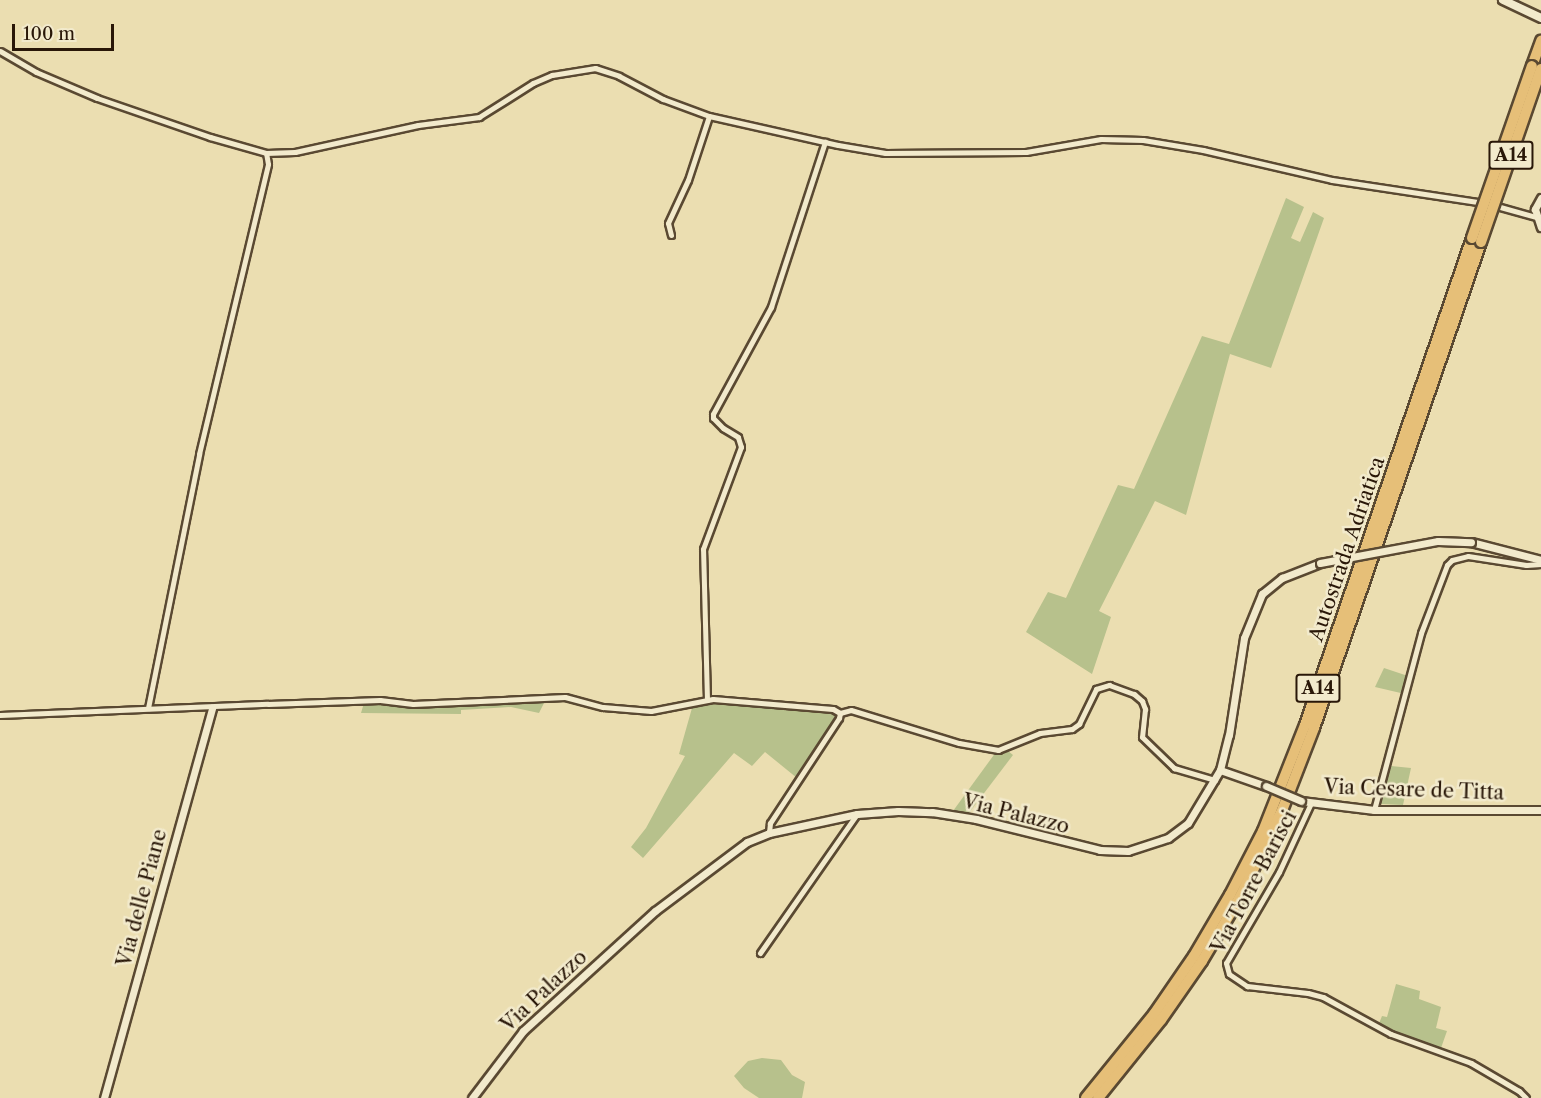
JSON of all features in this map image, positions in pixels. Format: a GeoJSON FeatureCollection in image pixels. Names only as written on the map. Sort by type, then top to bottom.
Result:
{"type":"FeatureCollection","features":[{"type":"Feature","properties":{"kind":"highway","name":"Autostrada Adriatica"},"geometry":{"type":"LineString","coordinates":[[1086,1098],[1154,1014],[1194,956],[1230,895],[1266,823],[1314,699],[1538,68],[1541,41]]}},
{"type":"Feature","properties":{"kind":"highway","name":"Autostrada Adriatica"},"geometry":{"type":"LineString","coordinates":[[1098,1098],[1161,1020],[1207,953],[1240,897],[1279,818],[1314,728],[1476,240]]}},
{"type":"Feature","properties":{"kind":"main road"},"geometry":{"type":"LineString","coordinates":[[1503,0],[1541,18]]}},
{"type":"Feature","properties":{"kind":"street"},"geometry":{"type":"LineString","coordinates":[[0,51],[36,72],[97,98],[210,137],[266,153],[305,151],[418,125],[479,117],[533,83],[552,75],[595,68],[619,76],[663,99],[709,116],[885,153],[1026,152],[1101,140],[1143,140],[1203,150],[1332,180],[1477,202],[1536,218]]}},
{"type":"Feature","properties":{"kind":"street"},"geometry":{"type":"LineString","coordinates":[[671,235],[668,224],[688,180],[709,116]]}},
{"type":"Feature","properties":{"kind":"street"},"geometry":{"type":"LineString","coordinates":[[707,699],[704,549],[741,447],[741,441],[723,428],[713,414],[771,307],[825,142]]}},
{"type":"Feature","properties":{"kind":"street"},"geometry":{"type":"LineString","coordinates":[[148,708],[199,454],[268,164],[266,153]]}},
{"type":"Feature","properties":{"kind":"street"},"geometry":{"type":"LineString","coordinates":[[1541,198],[1535,209],[1536,218],[1541,227]]}},
{"type":"Feature","properties":{"kind":"street","name":"Via Palazzo"},"geometry":{"type":"LineString","coordinates":[[472,1098],[523,1031],[655,911],[747,842],[769,833],[857,814],[932,812],[976,819],[1081,847],[1128,851],[1168,838],[1188,823],[1220,770],[1244,638],[1262,594],[1271,585],[1293,573],[1320,563],[1437,541],[1471,542],[1541,562]]}},
{"type":"Feature","properties":{"kind":"street"},"geometry":{"type":"LineString","coordinates":[[1374,810],[1421,633],[1447,565],[1452,560],[1468,556],[1526,566],[1541,562]]}},
{"type":"Feature","properties":{"kind":"street"},"geometry":{"type":"LineString","coordinates":[[0,715],[380,700],[413,704],[565,697],[603,707],[651,711],[707,699],[833,709],[840,713],[851,710],[959,743],[998,750],[1009,748],[1040,733],[1072,729],[1078,724],[1096,689],[1109,685],[1134,694],[1142,701],[1145,709],[1142,737],[1174,768],[1215,780]]}},
{"type":"Feature","properties":{"kind":"street","name":"Via delle Piane"},"geometry":{"type":"LineString","coordinates":[[104,1098],[212,708]]}},
{"type":"Feature","properties":{"kind":"street"},"geometry":{"type":"LineString","coordinates":[[769,833],[770,823],[839,718],[840,713]]}},
{"type":"Feature","properties":{"kind":"street","name":"Via Cesare de Titta"},"geometry":{"type":"LineString","coordinates":[[1220,770],[1311,803],[1374,810],[1541,810]]}},
{"type":"Feature","properties":{"kind":"street","name":"Via Torre Barisci"},"geometry":{"type":"LineString","coordinates":[[1311,803],[1279,872],[1226,963],[1229,974],[1247,986],[1266,990],[1308,993],[1323,997],[1380,1029],[1471,1064],[1519,1091],[1524,1097]]}},
{"type":"Feature","properties":{"kind":"street"},"geometry":{"type":"LineString","coordinates":[[760,953],[857,814]]}},
{"type":"Feature","properties":{"kind":"green space"},"geometry":{"type":"Polygon","coordinates":[[[1286,198],[1304,207],[1291,238],[1300,242],[1313,212],[1324,218],[1271,368],[1230,354],[1186,515],[1155,501],[1099,611],[1111,617],[1092,674],[1026,632],[1048,592],[1066,598],[1118,485],[1134,489],[1202,336],[1229,344],[1286,198]]]}},
{"type":"Feature","properties":{"kind":"green space"},"geometry":{"type":"Polygon","coordinates":[[[1384,668],[1408,676],[1405,694],[1375,687],[1384,668]]]}},
{"type":"Feature","properties":{"kind":"green space"},"geometry":{"type":"Polygon","coordinates":[[[546,699],[539,713],[511,707],[461,710],[461,714],[361,713],[364,703],[413,705],[546,699]]]}},
{"type":"Feature","properties":{"kind":"green space"},"geometry":{"type":"Polygon","coordinates":[[[711,702],[834,712],[837,716],[797,778],[765,752],[752,766],[734,753],[643,858],[631,847],[646,828],[685,756],[679,754],[692,708],[711,702]]]}},
{"type":"Feature","properties":{"kind":"green space"},"geometry":{"type":"Polygon","coordinates":[[[1008,751],[1013,755],[969,813],[953,811],[996,752],[1008,751]]]}},
{"type":"Feature","properties":{"kind":"green space"},"geometry":{"type":"Polygon","coordinates":[[[1391,766],[1411,768],[1403,805],[1381,804],[1391,766]]]}},
{"type":"Feature","properties":{"kind":"green space"},"geometry":{"type":"Polygon","coordinates":[[[1396,984],[1420,991],[1419,999],[1441,1007],[1436,1028],[1447,1031],[1441,1048],[1378,1026],[1382,1016],[1387,1017],[1396,984]]]}},
{"type":"Feature","properties":{"kind":"green space"},"geometry":{"type":"Polygon","coordinates":[[[762,1058],[781,1060],[792,1075],[805,1082],[802,1098],[759,1098],[744,1088],[734,1076],[748,1061],[762,1058]]]}}]}
